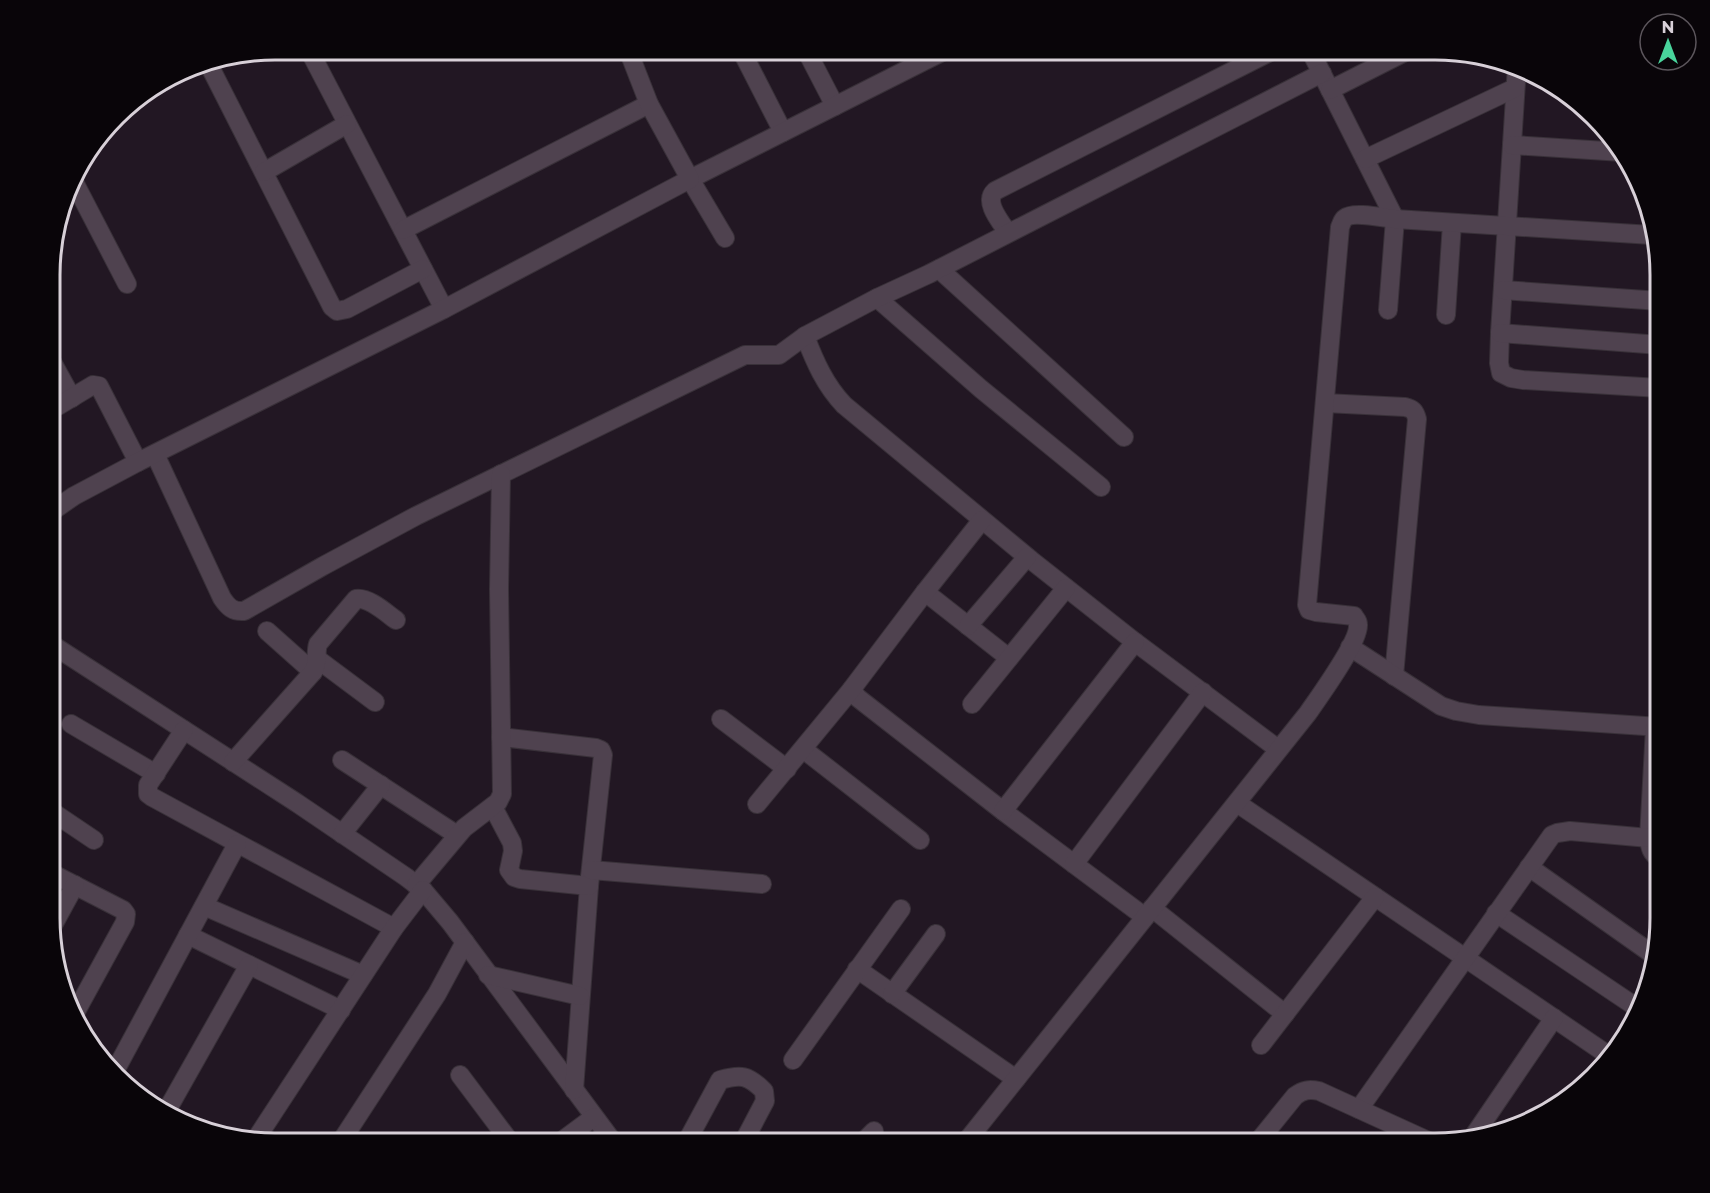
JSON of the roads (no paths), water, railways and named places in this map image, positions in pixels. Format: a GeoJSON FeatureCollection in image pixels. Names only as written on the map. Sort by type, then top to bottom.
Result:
{"type":"FeatureCollection","features":[{"type":"Feature","properties":{"kind":"street"},"geometry":{"type":"LineString","coordinates":[[314,60],[444,309]]}},
{"type":"Feature","properties":{"kind":"street"},"geometry":{"type":"LineString","coordinates":[[632,60],[649,104],[725,238]]}},
{"type":"Feature","properties":{"kind":"street"},"geometry":{"type":"LineString","coordinates":[[746,60],[783,132]]}},
{"type":"Feature","properties":{"kind":"street"},"geometry":{"type":"LineString","coordinates":[[811,60],[835,106]]}},
{"type":"Feature","properties":{"kind":"street"},"geometry":{"type":"LineString","coordinates":[[60,506],[146,458],[444,309],[690,179],[835,106],[912,60]]}},
{"type":"Feature","properties":{"kind":"street"},"geometry":{"type":"LineString","coordinates":[[1008,233],[991,206],[991,194],[995,190],[1254,60]]}},
{"type":"Feature","properties":{"kind":"street"},"geometry":{"type":"LineString","coordinates":[[1315,60],[1395,219],[1388,310]]}},
{"type":"Feature","properties":{"kind":"street"},"geometry":{"type":"LineString","coordinates":[[1330,90],[1389,60]]}},
{"type":"Feature","properties":{"kind":"street"},"geometry":{"type":"LineString","coordinates":[[211,69],[329,303],[337,311],[347,309],[423,269]]}},
{"type":"Feature","properties":{"kind":"street"},"geometry":{"type":"LineString","coordinates":[[60,387],[65,402],[93,385],[99,386],[146,458],[222,598],[237,612],[249,608],[416,516],[745,355],[779,355],[805,336],[877,298],[939,269],[1322,73]]}},
{"type":"Feature","properties":{"kind":"street"},"geometry":{"type":"LineString","coordinates":[[1516,75],[1499,368],[1505,376],[1523,380],[1650,387]]}},
{"type":"Feature","properties":{"kind":"street"},"geometry":{"type":"LineString","coordinates":[[1365,159],[1515,88]]}},
{"type":"Feature","properties":{"kind":"street"},"geometry":{"type":"LineString","coordinates":[[403,230],[649,104]]}},
{"type":"Feature","properties":{"kind":"street"},"geometry":{"type":"LineString","coordinates":[[264,172],[347,124]]}},
{"type":"Feature","properties":{"kind":"street"},"geometry":{"type":"LineString","coordinates":[[1512,145],[1611,151]]}},
{"type":"Feature","properties":{"kind":"street"},"geometry":{"type":"LineString","coordinates":[[78,189],[127,284]]}},
{"type":"Feature","properties":{"kind":"street"},"geometry":{"type":"LineString","coordinates":[[973,1133],[1308,713],[1331,680],[1357,630],[1356,619],[1348,615],[1316,612],[1309,610],[1307,605],[1343,220],[1354,215],[1646,235]]}},
{"type":"Feature","properties":{"kind":"street"},"geometry":{"type":"LineString","coordinates":[[1446,315],[1452,223]]}},
{"type":"Feature","properties":{"kind":"street"},"geometry":{"type":"LineString","coordinates":[[939,269],[1124,437]]}},
{"type":"Feature","properties":{"kind":"street"},"geometry":{"type":"LineString","coordinates":[[1503,290],[1650,301]]}},
{"type":"Feature","properties":{"kind":"street"},"geometry":{"type":"LineString","coordinates":[[877,298],[981,389],[1101,487]]}},
{"type":"Feature","properties":{"kind":"street"},"geometry":{"type":"LineString","coordinates":[[1500,333],[1650,344]]}},
{"type":"Feature","properties":{"kind":"street"},"geometry":{"type":"LineString","coordinates":[[805,336],[826,384],[844,405],[1027,557],[1134,642],[1278,749]]}},
{"type":"Feature","properties":{"kind":"street"},"geometry":{"type":"LineString","coordinates":[[1325,403],[1405,407],[1412,408],[1416,412],[1394,676]]}},
{"type":"Feature","properties":{"kind":"street"},"geometry":{"type":"LineString","coordinates":[[260,1133],[420,887],[458,835],[470,822],[493,807],[502,794],[499,589],[501,474]]}},
{"type":"Feature","properties":{"kind":"street"},"geometry":{"type":"LineString","coordinates":[[758,804],[851,690],[982,520]]}},
{"type":"Feature","properties":{"kind":"street"},"geometry":{"type":"LineString","coordinates":[[968,626],[1027,557]]}},
{"type":"Feature","properties":{"kind":"street"},"geometry":{"type":"LineString","coordinates":[[972,704],[1066,588]]}},
{"type":"Feature","properties":{"kind":"street"},"geometry":{"type":"LineString","coordinates":[[925,592],[1010,658]]}},
{"type":"Feature","properties":{"kind":"street"},"geometry":{"type":"LineString","coordinates":[[232,762],[315,665],[318,644],[356,599],[366,600],[396,620]]}},
{"type":"Feature","properties":{"kind":"street"},"geometry":{"type":"LineString","coordinates":[[267,631],[315,665],[375,702]]}},
{"type":"Feature","properties":{"kind":"street"},"geometry":{"type":"LineString","coordinates":[[1003,811],[1134,642]]}},
{"type":"Feature","properties":{"kind":"street"},"geometry":{"type":"LineString","coordinates":[[1350,647],[1427,698],[1456,711],[1479,715],[1650,726]]}},
{"type":"Feature","properties":{"kind":"street"},"geometry":{"type":"LineString","coordinates":[[60,650],[420,887],[436,903],[606,1133]]}},
{"type":"Feature","properties":{"kind":"street"},"geometry":{"type":"LineString","coordinates":[[851,690],[858,698],[1003,811],[1074,864],[1148,912],[1285,1014]]}},
{"type":"Feature","properties":{"kind":"street"},"geometry":{"type":"LineString","coordinates":[[1074,864],[1203,692]]}},
{"type":"Feature","properties":{"kind":"street"},"geometry":{"type":"LineString","coordinates":[[721,719],[787,769]]}},
{"type":"Feature","properties":{"kind":"street"},"geometry":{"type":"LineString","coordinates":[[71,724],[156,774]]}},
{"type":"Feature","properties":{"kind":"street"},"geometry":{"type":"LineString","coordinates":[[184,730],[147,789],[148,794],[394,928]]}},
{"type":"Feature","properties":{"kind":"street"},"geometry":{"type":"LineString","coordinates":[[501,737],[601,750],[603,762],[590,878],[574,1090]]}},
{"type":"Feature","properties":{"kind":"street"},"geometry":{"type":"LineString","coordinates":[[804,748],[920,840]]}},
{"type":"Feature","properties":{"kind":"street"},"geometry":{"type":"LineString","coordinates":[[342,760],[458,835]]}},
{"type":"Feature","properties":{"kind":"street"},"geometry":{"type":"LineString","coordinates":[[342,834],[381,785]]}},
{"type":"Feature","properties":{"kind":"street"},"geometry":{"type":"LineString","coordinates":[[1237,804],[1604,1052]]}},
{"type":"Feature","properties":{"kind":"street"},"geometry":{"type":"LineString","coordinates":[[493,807],[512,843],[510,870],[514,877],[520,879],[590,878],[762,884]]}},
{"type":"Feature","properties":{"kind":"street"},"geometry":{"type":"LineString","coordinates":[[60,817],[94,840]]}},
{"type":"Feature","properties":{"kind":"street"},"geometry":{"type":"LineString","coordinates":[[1650,826],[1650,849]]}},
{"type":"Feature","properties":{"kind":"street"},"geometry":{"type":"LineString","coordinates":[[1359,1109],[1548,840],[1557,833],[1570,831],[1649,838]]}},
{"type":"Feature","properties":{"kind":"street"},"geometry":{"type":"LineString","coordinates":[[118,1065],[237,844]]}},
{"type":"Feature","properties":{"kind":"street"},"geometry":{"type":"LineString","coordinates":[[1529,867],[1647,951]]}},
{"type":"Feature","properties":{"kind":"street"},"geometry":{"type":"LineString","coordinates":[[60,878],[125,911],[126,917],[79,1006]]}},
{"type":"Feature","properties":{"kind":"street"},"geometry":{"type":"LineString","coordinates":[[60,912],[75,885]]}},
{"type":"Feature","properties":{"kind":"street"},"geometry":{"type":"LineString","coordinates":[[1261,1045],[1376,897]]}},
{"type":"Feature","properties":{"kind":"street"},"geometry":{"type":"LineString","coordinates":[[204,906],[363,975]]}},
{"type":"Feature","properties":{"kind":"street"},"geometry":{"type":"LineString","coordinates":[[793,1060],[901,909]]}},
{"type":"Feature","properties":{"kind":"street"},"geometry":{"type":"LineString","coordinates":[[1496,913],[1632,1004]]}},
{"type":"Feature","properties":{"kind":"street"},"geometry":{"type":"LineString","coordinates":[[892,994],[936,934]]}},
{"type":"Feature","properties":{"kind":"street"},"geometry":{"type":"LineString","coordinates":[[188,935],[340,1010]]}},
{"type":"Feature","properties":{"kind":"street"},"geometry":{"type":"LineString","coordinates":[[347,1133],[437,994],[465,942]]}},
{"type":"Feature","properties":{"kind":"street"},"geometry":{"type":"LineString","coordinates":[[170,1105],[249,965]]}},
{"type":"Feature","properties":{"kind":"street"},"geometry":{"type":"LineString","coordinates":[[857,969],[1016,1079]]}},
{"type":"Feature","properties":{"kind":"street"},"geometry":{"type":"LineString","coordinates":[[488,975],[580,996]]}},
{"type":"Feature","properties":{"kind":"street"},"geometry":{"type":"LineString","coordinates":[[1479,1129],[1554,1018]]}},
{"type":"Feature","properties":{"kind":"street"},"geometry":{"type":"LineString","coordinates":[[460,1075],[504,1133]]}},
{"type":"Feature","properties":{"kind":"street"},"geometry":{"type":"LineString","coordinates":[[691,1133],[720,1080],[738,1075],[755,1082],[764,1091],[765,1101],[748,1133]]}},
{"type":"Feature","properties":{"kind":"street"},"geometry":{"type":"LineString","coordinates":[[1265,1133],[1295,1096],[1301,1091],[1310,1089],[1411,1133]]}},
{"type":"Feature","properties":{"kind":"street"},"geometry":{"type":"LineString","coordinates":[[573,1133],[594,1117]]}}]}
